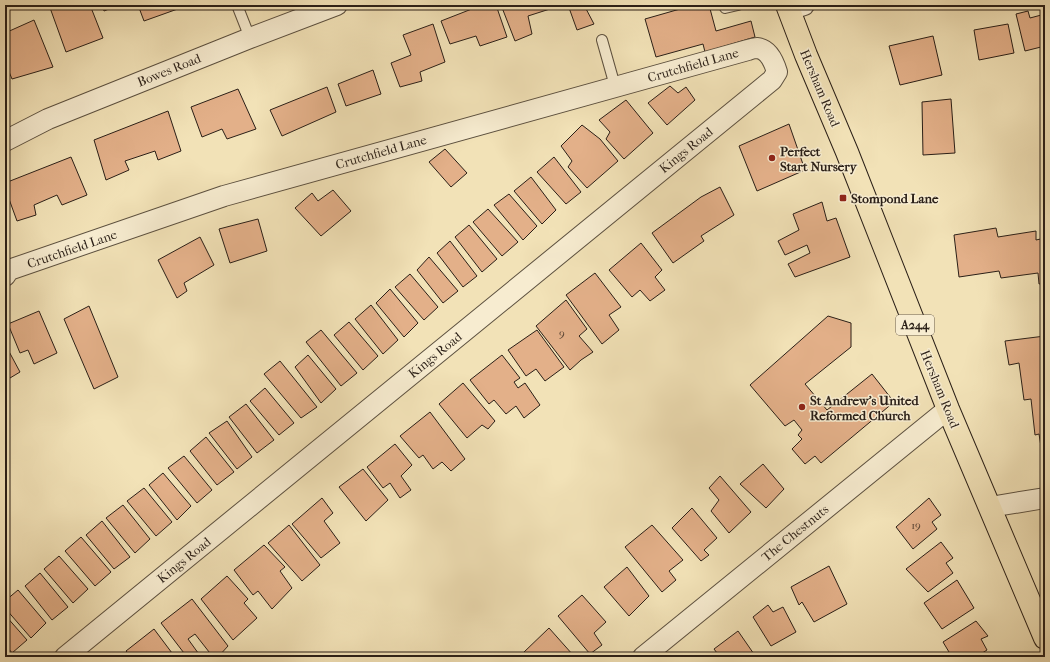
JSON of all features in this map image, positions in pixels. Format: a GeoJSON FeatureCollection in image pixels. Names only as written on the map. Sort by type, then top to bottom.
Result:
{"type":"FeatureCollection","features":[{"type":"Feature","properties":{"kind":"main road","name":"Hersham Road"},"geometry":{"type":"LineString","coordinates":[[793,6],[806,55],[847,152],[948,409],[1045,638]]}},
{"type":"Feature","properties":{"kind":"street","name":"Bowes Road"},"geometry":{"type":"LineString","coordinates":[[5,141],[48,119],[250,38],[337,5]]}},
{"type":"Feature","properties":{"kind":"street","name":"Crutchfield Lane"},"geometry":{"type":"LineString","coordinates":[[6,269],[224,196],[615,86],[758,48]]}},
{"type":"Feature","properties":{"kind":"street","name":"Kings Road"},"geometry":{"type":"LineString","coordinates":[[65,657],[772,80],[777,72],[775,64],[764,50],[758,48]]}},
{"type":"Feature","properties":{"kind":"street","name":"The Chestnuts"},"geometry":{"type":"LineString","coordinates":[[643,657],[948,409]]}},
{"type":"Feature","properties":{"kind":"street"},"geometry":{"type":"LineString","coordinates":[[990,507],[1045,498]]}},
{"type":"Feature","properties":{"kind":"lane"},"geometry":{"type":"LineString","coordinates":[[237,5],[250,38]]}},
{"type":"Feature","properties":{"kind":"lane"},"geometry":{"type":"LineString","coordinates":[[725,8],[738,5]]}},
{"type":"Feature","properties":{"kind":"lane"},"geometry":{"type":"LineString","coordinates":[[602,40],[615,86]]}},
{"type":"Feature","properties":{"kind":"building"},"geometry":{"type":"Polygon","coordinates":[[[49,5],[90,5],[103,38],[66,52],[49,5]]]}},
{"type":"Feature","properties":{"kind":"building"},"geometry":{"type":"Polygon","coordinates":[[[102,5],[119,5],[104,11],[102,5]]]}},
{"type":"Feature","properties":{"kind":"building"},"geometry":{"type":"Polygon","coordinates":[[[138,5],[186,5],[186,6],[144,21],[138,5]]]}},
{"type":"Feature","properties":{"kind":"building"},"geometry":{"type":"Polygon","coordinates":[[[482,5],[496,5],[507,37],[480,46],[476,36],[450,44],[441,21],[482,5]]]}},
{"type":"Feature","properties":{"kind":"building"},"geometry":{"type":"Polygon","coordinates":[[[501,5],[552,5],[553,8],[528,16],[532,34],[515,41],[501,5]]]}},
{"type":"Feature","properties":{"kind":"building"},"geometry":{"type":"Polygon","coordinates":[[[568,5],[584,5],[594,24],[577,30],[568,5]]]}},
{"type":"Feature","properties":{"kind":"building"},"geometry":{"type":"Polygon","coordinates":[[[694,5],[709,5],[716,31],[751,21],[755,37],[705,52],[703,44],[656,57],[645,19],[694,5]]]}},
{"type":"Feature","properties":{"kind":"building"},"geometry":{"type":"Polygon","coordinates":[[[1028,11],[1030,18],[1045,14],[1045,46],[1025,51],[1016,14],[1028,11]]]}},
{"type":"Feature","properties":{"kind":"building"},"geometry":{"type":"Polygon","coordinates":[[[34,20],[53,67],[12,79],[5,62],[5,33],[34,20]]]}},
{"type":"Feature","properties":{"kind":"building"},"geometry":{"type":"Polygon","coordinates":[[[433,24],[445,62],[420,72],[422,81],[400,87],[391,63],[411,55],[403,35],[433,24]]]}},
{"type":"Feature","properties":{"kind":"building"},"geometry":{"type":"Polygon","coordinates":[[[1008,24],[1014,53],[979,60],[974,30],[1008,24]]]}},
{"type":"Feature","properties":{"kind":"building"},"geometry":{"type":"Polygon","coordinates":[[[933,36],[942,75],[900,85],[889,46],[933,36]]]}},
{"type":"Feature","properties":{"kind":"building"},"geometry":{"type":"Polygon","coordinates":[[[373,70],[381,94],[346,106],[338,84],[373,70]]]}},
{"type":"Feature","properties":{"kind":"building"},"geometry":{"type":"Polygon","coordinates":[[[670,86],[678,93],[686,87],[695,100],[667,125],[648,103],[670,86]]]}},
{"type":"Feature","properties":{"kind":"building"},"geometry":{"type":"Polygon","coordinates":[[[327,87],[336,112],[282,136],[270,110],[327,87]]]}},
{"type":"Feature","properties":{"kind":"building"},"geometry":{"type":"Polygon","coordinates":[[[238,89],[256,129],[227,139],[222,129],[202,137],[191,107],[238,89]]]}},
{"type":"Feature","properties":{"kind":"building"},"geometry":{"type":"Polygon","coordinates":[[[951,99],[955,153],[923,155],[922,102],[951,99]]]}},
{"type":"Feature","properties":{"kind":"building"},"geometry":{"type":"Polygon","coordinates":[[[626,100],[653,133],[624,159],[606,139],[610,132],[599,120],[626,100]]]}},
{"type":"Feature","properties":{"kind":"building"},"geometry":{"type":"Polygon","coordinates":[[[168,111],[181,151],[158,160],[155,151],[125,161],[129,170],[106,180],[94,140],[168,111]]]}},
{"type":"Feature","properties":{"kind":"building","name":"Perfect Start Nursery"},"geometry":{"type":"Polygon","coordinates":[[[789,124],[805,170],[757,191],[739,146],[789,124]]]}},
{"type":"Feature","properties":{"kind":"building"},"geometry":{"type":"Polygon","coordinates":[[[582,125],[600,139],[618,161],[587,188],[568,167],[572,161],[561,146],[582,125]]]}},
{"type":"Feature","properties":{"kind":"building"},"geometry":{"type":"Polygon","coordinates":[[[445,149],[467,173],[451,187],[429,162],[445,149]]]}},
{"type":"Feature","properties":{"kind":"building"},"geometry":{"type":"Polygon","coordinates":[[[71,157],[87,195],[62,205],[57,195],[34,205],[36,215],[17,221],[5,188],[5,183],[71,157]]]}},
{"type":"Feature","properties":{"kind":"building"},"geometry":{"type":"Polygon","coordinates":[[[554,157],[581,192],[566,204],[537,172],[554,157]]]}},
{"type":"Feature","properties":{"kind":"building"},"geometry":{"type":"Polygon","coordinates":[[[531,177],[556,210],[542,224],[514,191],[531,177]]]}},
{"type":"Feature","properties":{"kind":"building"},"geometry":{"type":"Polygon","coordinates":[[[720,187],[734,215],[701,236],[704,241],[673,263],[652,233],[701,197],[720,187]]]}},
{"type":"Feature","properties":{"kind":"building"},"geometry":{"type":"Polygon","coordinates":[[[333,190],[351,211],[321,236],[295,208],[312,193],[318,201],[333,190]]]}},
{"type":"Feature","properties":{"kind":"building"},"geometry":{"type":"Polygon","coordinates":[[[509,194],[537,226],[523,240],[494,205],[509,194]]]}},
{"type":"Feature","properties":{"kind":"building"},"geometry":{"type":"Polygon","coordinates":[[[822,202],[827,221],[836,218],[850,257],[795,277],[788,264],[810,253],[807,245],[785,255],[778,241],[799,230],[793,214],[822,202]]]}},
{"type":"Feature","properties":{"kind":"building"},"geometry":{"type":"Polygon","coordinates":[[[488,209],[518,242],[502,256],[473,222],[488,209]]]}},
{"type":"Feature","properties":{"kind":"building"},"geometry":{"type":"Polygon","coordinates":[[[258,219],[267,251],[230,263],[219,229],[258,219]]]}},
{"type":"Feature","properties":{"kind":"building"},"geometry":{"type":"Polygon","coordinates":[[[469,225],[497,259],[482,272],[455,237],[469,225]]]}},
{"type":"Feature","properties":{"kind":"building"},"geometry":{"type":"Polygon","coordinates":[[[996,228],[998,237],[1036,231],[1036,240],[1045,238],[1045,283],[1039,284],[1038,273],[1001,278],[999,271],[959,277],[954,235],[996,228]]]}},
{"type":"Feature","properties":{"kind":"building"},"geometry":{"type":"Polygon","coordinates":[[[200,237],[214,265],[184,283],[187,291],[177,298],[158,260],[200,237]]]}},
{"type":"Feature","properties":{"kind":"building"},"geometry":{"type":"Polygon","coordinates":[[[450,241],[477,276],[463,287],[437,253],[450,241]]]}},
{"type":"Feature","properties":{"kind":"building"},"geometry":{"type":"Polygon","coordinates":[[[641,243],[662,270],[655,277],[665,290],[650,301],[640,290],[632,297],[609,270],[641,243]]]}},
{"type":"Feature","properties":{"kind":"building"},"geometry":{"type":"Polygon","coordinates":[[[429,257],[458,291],[443,303],[417,270],[429,257]]]}},
{"type":"Feature","properties":{"kind":"building"},"geometry":{"type":"Polygon","coordinates":[[[595,273],[621,307],[609,315],[619,330],[602,344],[566,295],[595,273]]]}},
{"type":"Feature","properties":{"kind":"building"},"geometry":{"type":"Polygon","coordinates":[[[410,274],[438,307],[424,320],[395,287],[410,274]]]}},
{"type":"Feature","properties":{"kind":"building"},"geometry":{"type":"Polygon","coordinates":[[[390,289],[418,323],[404,337],[376,303],[390,289]]]}},
{"type":"Feature","properties":{"kind":"building"},"geometry":{"type":"Polygon","coordinates":[[[566,300],[587,329],[579,336],[593,352],[570,370],[536,326],[566,300]]]}},
{"type":"Feature","properties":{"kind":"building"},"geometry":{"type":"Polygon","coordinates":[[[371,305],[398,340],[383,354],[355,319],[371,305]]]}},
{"type":"Feature","properties":{"kind":"building"},"geometry":{"type":"Polygon","coordinates":[[[89,306],[118,377],[94,389],[64,319],[89,306]]]}},
{"type":"Feature","properties":{"kind":"building"},"geometry":{"type":"Polygon","coordinates":[[[39,311],[57,353],[34,364],[28,350],[20,353],[8,324],[39,311]]]}},
{"type":"Feature","properties":{"kind":"building"},"geometry":{"type":"Polygon","coordinates":[[[828,316],[851,323],[851,347],[805,384],[827,410],[872,374],[894,402],[821,463],[815,456],[805,464],[792,449],[802,439],[798,435],[802,430],[794,420],[785,426],[750,385],[828,316]]]}},
{"type":"Feature","properties":{"kind":"building"},"geometry":{"type":"Polygon","coordinates":[[[349,322],[378,356],[363,370],[334,335],[349,322]]]}},
{"type":"Feature","properties":{"kind":"building"},"geometry":{"type":"Polygon","coordinates":[[[321,330],[357,373],[341,386],[306,342],[321,330]]]}},
{"type":"Feature","properties":{"kind":"building"},"geometry":{"type":"Polygon","coordinates":[[[537,330],[564,367],[545,381],[536,369],[526,376],[508,350],[537,330]]]}},
{"type":"Feature","properties":{"kind":"building"},"geometry":{"type":"Polygon","coordinates":[[[1045,336],[1045,452],[1042,453],[1039,434],[1035,435],[1031,399],[1024,400],[1019,363],[1009,365],[1005,341],[1045,336]]]}},
{"type":"Feature","properties":{"kind":"building"},"geometry":{"type":"Polygon","coordinates":[[[5,344],[20,372],[5,381],[5,344]]]}},
{"type":"Feature","properties":{"kind":"building"},"geometry":{"type":"Polygon","coordinates":[[[308,355],[336,389],[321,403],[295,367],[308,355]]]}},
{"type":"Feature","properties":{"kind":"building"},"geometry":{"type":"Polygon","coordinates":[[[502,355],[520,378],[514,382],[518,388],[525,383],[540,405],[524,418],[516,406],[506,414],[494,400],[489,404],[470,380],[502,355]]]}},
{"type":"Feature","properties":{"kind":"building"},"geometry":{"type":"Polygon","coordinates":[[[280,361],[317,407],[301,418],[264,374],[280,361]]]}},
{"type":"Feature","properties":{"kind":"building"},"geometry":{"type":"Polygon","coordinates":[[[463,383],[495,421],[488,429],[482,425],[467,438],[439,404],[463,383]]]}},
{"type":"Feature","properties":{"kind":"building"},"geometry":{"type":"Polygon","coordinates":[[[265,388],[294,423],[279,435],[250,401],[265,388]]]}},
{"type":"Feature","properties":{"kind":"building"},"geometry":{"type":"Polygon","coordinates":[[[246,404],[274,440],[257,453],[229,417],[246,404]]]}},
{"type":"Feature","properties":{"kind":"building"},"geometry":{"type":"Polygon","coordinates":[[[430,412],[465,459],[451,471],[442,462],[433,469],[423,455],[419,458],[400,436],[430,412]]]}},
{"type":"Feature","properties":{"kind":"building"},"geometry":{"type":"Polygon","coordinates":[[[227,421],[252,457],[237,469],[209,433],[227,421]]]}},
{"type":"Feature","properties":{"kind":"building"},"geometry":{"type":"Polygon","coordinates":[[[206,437],[234,472],[217,485],[190,451],[206,437]]]}},
{"type":"Feature","properties":{"kind":"building"},"geometry":{"type":"Polygon","coordinates":[[[395,444],[412,465],[401,476],[411,490],[400,498],[390,483],[383,488],[367,467],[395,444]]]}},
{"type":"Feature","properties":{"kind":"building"},"geometry":{"type":"Polygon","coordinates":[[[184,456],[212,490],[197,503],[168,468],[184,456]]]}},
{"type":"Feature","properties":{"kind":"building"},"geometry":{"type":"Polygon","coordinates":[[[763,464],[784,489],[766,508],[740,484],[763,464]]]}},
{"type":"Feature","properties":{"kind":"building"},"geometry":{"type":"Polygon","coordinates":[[[363,469],[388,500],[366,521],[339,487],[363,469]]]}},
{"type":"Feature","properties":{"kind":"building"},"geometry":{"type":"Polygon","coordinates":[[[163,473],[191,506],[177,520],[149,485],[163,473]]]}},
{"type":"Feature","properties":{"kind":"building"},"geometry":{"type":"Polygon","coordinates":[[[720,476],[751,512],[729,533],[711,511],[719,500],[709,488],[720,476]]]}},
{"type":"Feature","properties":{"kind":"building"},"geometry":{"type":"Polygon","coordinates":[[[144,488],[172,522],[156,536],[127,501],[144,488]]]}},
{"type":"Feature","properties":{"kind":"building"},"geometry":{"type":"Polygon","coordinates":[[[322,498],[333,513],[324,521],[340,543],[321,558],[292,524],[322,498]]]}},
{"type":"Feature","properties":{"kind":"building"},"geometry":{"type":"Polygon","coordinates":[[[929,498],[941,515],[932,522],[937,529],[913,549],[896,527],[929,498]]]}},
{"type":"Feature","properties":{"kind":"building"},"geometry":{"type":"Polygon","coordinates":[[[123,505],[150,539],[135,553],[106,518],[123,505]]]}},
{"type":"Feature","properties":{"kind":"building"},"geometry":{"type":"Polygon","coordinates":[[[692,508],[717,538],[704,550],[709,555],[701,561],[672,528],[692,508]]]}},
{"type":"Feature","properties":{"kind":"building"},"geometry":{"type":"Polygon","coordinates":[[[102,521],[130,557],[114,569],[86,535],[102,521]]]}},
{"type":"Feature","properties":{"kind":"building"},"geometry":{"type":"Polygon","coordinates":[[[289,525],[320,565],[302,581],[268,543],[289,525]]]}},
{"type":"Feature","properties":{"kind":"building"},"geometry":{"type":"Polygon","coordinates":[[[652,525],[683,560],[669,571],[676,580],[662,592],[625,547],[652,525]]]}},
{"type":"Feature","properties":{"kind":"building"},"geometry":{"type":"Polygon","coordinates":[[[81,537],[111,572],[95,586],[65,551],[81,537]]]}},
{"type":"Feature","properties":{"kind":"building"},"geometry":{"type":"Polygon","coordinates":[[[941,542],[953,558],[946,563],[953,573],[928,592],[906,569],[941,542]]]}},
{"type":"Feature","properties":{"kind":"building"},"geometry":{"type":"Polygon","coordinates":[[[264,545],[285,567],[280,571],[292,588],[272,609],[258,591],[253,595],[234,570],[264,545]]]}},
{"type":"Feature","properties":{"kind":"building"},"geometry":{"type":"Polygon","coordinates":[[[59,556],[88,589],[73,603],[44,569],[59,556]]]}},
{"type":"Feature","properties":{"kind":"building"},"geometry":{"type":"Polygon","coordinates":[[[829,566],[847,604],[814,622],[802,602],[799,605],[791,587],[829,566]]]}},
{"type":"Feature","properties":{"kind":"building"},"geometry":{"type":"Polygon","coordinates":[[[627,567],[649,596],[629,616],[604,587],[627,567]]]}},
{"type":"Feature","properties":{"kind":"building"},"geometry":{"type":"Polygon","coordinates":[[[40,573],[68,607],[52,620],[25,586],[40,573]]]}},
{"type":"Feature","properties":{"kind":"building"},"geometry":{"type":"Polygon","coordinates":[[[227,576],[248,599],[244,603],[257,618],[233,640],[201,599],[227,576]]]}},
{"type":"Feature","properties":{"kind":"building"},"geometry":{"type":"Polygon","coordinates":[[[957,580],[974,608],[942,629],[924,603],[957,580]]]}},
{"type":"Feature","properties":{"kind":"building"},"geometry":{"type":"Polygon","coordinates":[[[18,590],[46,623],[31,638],[5,608],[5,601],[18,590]]]}},
{"type":"Feature","properties":{"kind":"building"},"geometry":{"type":"Polygon","coordinates":[[[582,595],[606,622],[594,633],[602,645],[590,654],[558,616],[582,595]]]}},
{"type":"Feature","properties":{"kind":"building"},"geometry":{"type":"Polygon","coordinates":[[[192,599],[228,646],[218,657],[213,657],[195,634],[188,639],[201,657],[187,657],[161,623],[192,599]]]}},
{"type":"Feature","properties":{"kind":"building"},"geometry":{"type":"Polygon","coordinates":[[[768,605],[773,612],[783,607],[796,632],[771,646],[753,617],[768,605]]]}},
{"type":"Feature","properties":{"kind":"building"},"geometry":{"type":"Polygon","coordinates":[[[5,615],[27,640],[12,653],[5,644],[5,615]]]}},
{"type":"Feature","properties":{"kind":"building"},"geometry":{"type":"Polygon","coordinates":[[[976,621],[988,636],[981,639],[987,650],[976,657],[952,657],[943,642],[976,621]]]}},
{"type":"Feature","properties":{"kind":"building"},"geometry":{"type":"Polygon","coordinates":[[[549,628],[573,655],[571,657],[527,657],[523,653],[549,628]]]}},
{"type":"Feature","properties":{"kind":"building"},"geometry":{"type":"Polygon","coordinates":[[[154,629],[175,657],[131,657],[126,651],[154,629]]]}},
{"type":"Feature","properties":{"kind":"building"},"geometry":{"type":"Polygon","coordinates":[[[738,631],[756,657],[720,657],[714,649],[738,631]]]}},
{"type":"Feature","properties":{"kind":"place","name":"Perfect Start Nursery"},"geometry":{"type":"Point","coordinates":[772,158]}},
{"type":"Feature","properties":{"kind":"place","name":"Stompond Lane"},"geometry":{"type":"Point","coordinates":[843,198]}},
{"type":"Feature","properties":{"kind":"place","name":"St Andrew's United Reformed Church"},"geometry":{"type":"Point","coordinates":[802,407]}}]}
